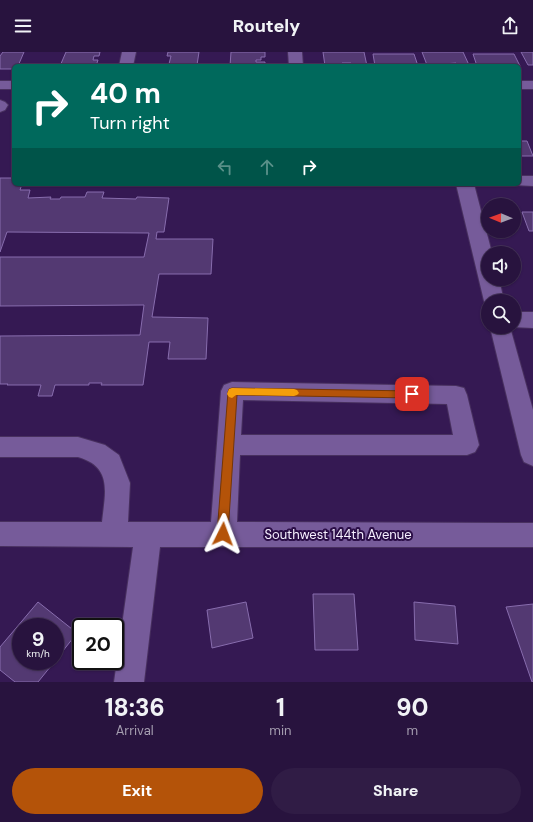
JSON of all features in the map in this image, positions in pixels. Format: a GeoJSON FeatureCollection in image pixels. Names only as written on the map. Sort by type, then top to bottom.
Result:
{"type":"FeatureCollection","features":[{"type":"Feature","properties":{"kind":"street"},"geometry":{"type":"LineString","coordinates":[[126,64],[129,52]]}},
{"type":"Feature","properties":{"kind":"street"},"geometry":{"type":"LineString","coordinates":[[295,52],[296,64]]}},
{"type":"Feature","properties":{"kind":"street"},"geometry":{"type":"LineString","coordinates":[[0,85],[12,85]]}},
{"type":"Feature","properties":{"kind":"street"},"geometry":{"type":"LineString","coordinates":[[521,85],[533,85]]}},
{"type":"Feature","properties":{"kind":"street"},"geometry":{"type":"LineString","coordinates":[[521,181],[533,181]]}},
{"type":"Feature","properties":{"kind":"street"},"geometry":{"type":"LineString","coordinates":[[465,186],[481,249]]}},
{"type":"Feature","properties":{"kind":"street"},"geometry":{"type":"LineString","coordinates":[[521,320],[533,320]]}},
{"type":"Feature","properties":{"kind":"street"},"geometry":{"type":"LineString","coordinates":[[502,334],[533,455]]}},
{"type":"Feature","properties":{"kind":"street"},"geometry":{"type":"LineString","coordinates":[[223,534],[228,445],[232,392],[456,395],[467,445],[228,445]]}},
{"type":"Feature","properties":{"kind":"street"},"geometry":{"type":"LineString","coordinates":[[0,447],[78,447],[96,452],[110,463],[118,483],[114,534]]}},
{"type":"Feature","properties":{"kind":"street","name":"Southwest 144th Avenue"},"geometry":{"type":"LineString","coordinates":[[0,534],[533,535]]}},
{"type":"Feature","properties":{"kind":"street"},"geometry":{"type":"LineString","coordinates":[[129,682],[148,534]]}},
{"type":"Feature","properties":{"kind":"building"},"geometry":{"type":"Polygon","coordinates":[[[3,52],[24,52],[19,64],[12,64],[12,69],[0,69],[0,56],[3,52]]]}},
{"type":"Feature","properties":{"kind":"building"},"geometry":{"type":"Polygon","coordinates":[[[66,52],[100,52],[99,56],[94,56],[93,60],[98,60],[97,64],[61,64],[66,52]]]}},
{"type":"Feature","properties":{"kind":"building"},"geometry":{"type":"Polygon","coordinates":[[[168,52],[199,52],[197,64],[169,64],[171,56],[167,56],[168,52]]]}},
{"type":"Feature","properties":{"kind":"building"},"geometry":{"type":"Polygon","coordinates":[[[231,52],[265,52],[265,57],[261,57],[261,60],[256,60],[256,62],[265,62],[265,64],[230,64],[231,52]]]}},
{"type":"Feature","properties":{"kind":"building"},"geometry":{"type":"Polygon","coordinates":[[[323,52],[364,52],[367,64],[342,63],[325,64],[323,52]]]}},
{"type":"Feature","properties":{"kind":"building"},"geometry":{"type":"Polygon","coordinates":[[[422,52],[463,52],[469,64],[456,63],[427,64],[422,52]]]}},
{"type":"Feature","properties":{"kind":"building"},"geometry":{"type":"Polygon","coordinates":[[[521,52],[533,52],[533,65],[528,65],[521,52]]]}},
{"type":"Feature","properties":{"kind":"building"},"geometry":{"type":"Polygon","coordinates":[[[373,54],[414,54],[417,64],[400,64],[375,64],[373,54]]]}},
{"type":"Feature","properties":{"kind":"building"},"geometry":{"type":"Polygon","coordinates":[[[473,54],[514,54],[519,64],[476,64],[473,54]]]}},
{"type":"Feature","properties":{"kind":"building"},"geometry":{"type":"Polygon","coordinates":[[[521,141],[527,141],[533,156],[521,156],[521,141]]]}},
{"type":"Feature","properties":{"kind":"building"},"geometry":{"type":"Polygon","coordinates":[[[0,178],[12,178],[12,186],[21,186],[20,190],[30,190],[28,198],[51,197],[50,199],[60,199],[61,197],[85,197],[87,192],[104,192],[102,198],[169,198],[164,232],[157,232],[156,239],[213,239],[211,274],[159,274],[152,317],[208,318],[206,359],[168,359],[170,342],[149,342],[143,385],[101,385],[102,383],[89,383],[89,385],[55,385],[52,396],[38,396],[41,385],[0,384],[0,336],[140,335],[144,305],[0,306],[0,257],[144,257],[149,233],[7,232],[0,252],[0,178]]]}},
{"type":"Feature","properties":{"kind":"building"},"geometry":{"type":"Polygon","coordinates":[[[522,212],[533,212],[533,231],[529,231],[522,212]]]}},
{"type":"Feature","properties":{"kind":"building"},"geometry":{"type":"Polygon","coordinates":[[[313,594],[354,594],[358,650],[315,650],[313,594]]]}},
{"type":"Feature","properties":{"kind":"building"},"geometry":{"type":"Polygon","coordinates":[[[38,602],[58,618],[24,618],[38,602]]]}},
{"type":"Feature","properties":{"kind":"building"},"geometry":{"type":"Polygon","coordinates":[[[246,602],[253,638],[212,648],[207,610],[246,602]]]}},
{"type":"Feature","properties":{"kind":"building"},"geometry":{"type":"Polygon","coordinates":[[[414,602],[455,606],[458,644],[415,640],[414,602]]]}},
{"type":"Feature","properties":{"kind":"building"},"geometry":{"type":"Polygon","coordinates":[[[533,604],[533,682],[532,682],[506,607],[533,604]]]}},
{"type":"Feature","properties":{"kind":"building"},"geometry":{"type":"Polygon","coordinates":[[[64,623],[72,629],[72,639],[64,650],[64,623]]]}},
{"type":"Feature","properties":{"kind":"building"},"geometry":{"type":"Polygon","coordinates":[[[12,633],[12,670],[48,670],[38,682],[15,682],[0,670],[0,647],[12,633]]]}},
{"type":"Feature","properties":{"kind":"slow traffic"},"geometry":{"type":"LineString","coordinates":[[232,394],[232,392],[294,393]]}},
{"type":"Feature","properties":{"kind":"route"},"geometry":{"type":"LineString","coordinates":[[223,534],[232,392],[412,394]]}}]}
